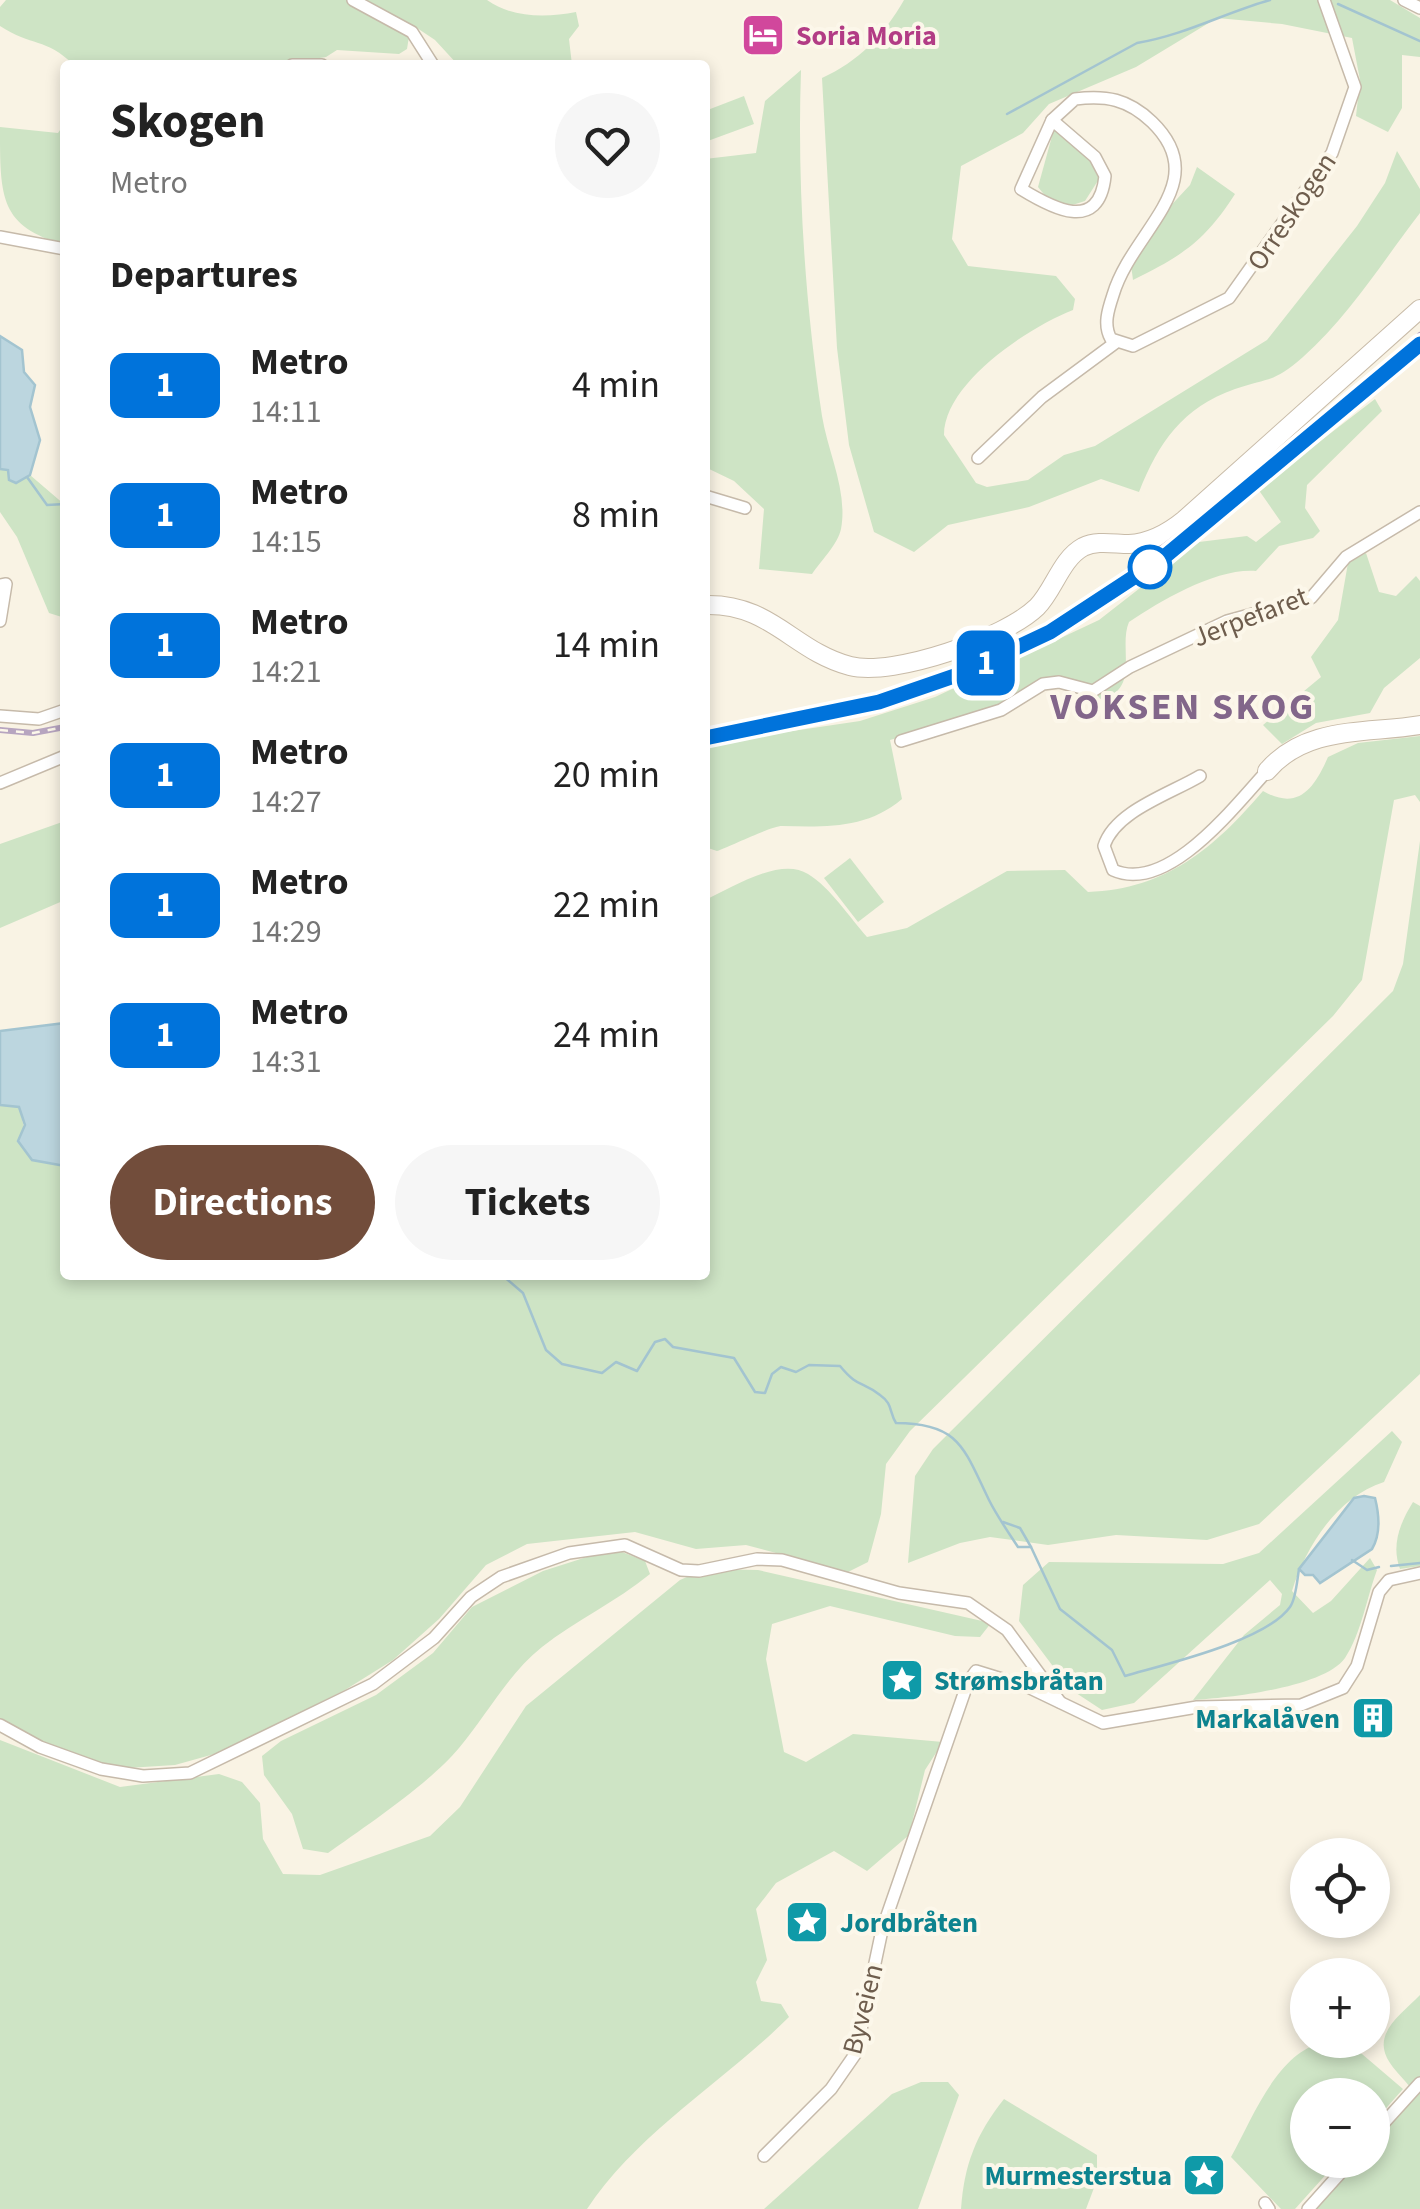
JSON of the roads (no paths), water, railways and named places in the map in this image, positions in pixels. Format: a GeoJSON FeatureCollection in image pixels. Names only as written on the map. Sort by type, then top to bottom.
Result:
{"type":"FeatureCollection","features":[{"type":"Feature","properties":{"kind":"street"},"geometry":{"type":"LineString","coordinates":[[353,0],[412,32],[431,60]]}},
{"type":"Feature","properties":{"kind":"street","name":"Orreskogen"},"geometry":{"type":"LineString","coordinates":[[978,458],[1042,397],[1116,343],[1132,346],[1228,298],[1248,277],[1332,152],[1354,87],[1324,0]]}},
{"type":"Feature","properties":{"kind":"street"},"geometry":{"type":"LineString","coordinates":[[1404,0],[1420,8]]}},
{"type":"Feature","properties":{"kind":"street"},"geometry":{"type":"LineString","coordinates":[[1052,120],[1095,156],[1105,176],[1096,202],[1081,211],[1061,211],[1021,189],[1052,120],[1075,99],[1123,100],[1159,130],[1176,158],[1172,196],[1134,247],[1115,288],[1106,324],[1116,343]]}},
{"type":"Feature","properties":{"kind":"street"},"geometry":{"type":"LineString","coordinates":[[0,237],[60,249]]}},
{"type":"Feature","properties":{"kind":"street"},"geometry":{"type":"LineString","coordinates":[[710,606],[753,610],[840,662],[868,668],[916,661],[998,631],[1038,605],[1069,560],[1083,547],[1141,543],[1184,520],[1420,309]]}},
{"type":"Feature","properties":{"kind":"street"},"geometry":{"type":"LineString","coordinates":[[710,498],[745,508]]}},
{"type":"Feature","properties":{"kind":"street","name":"Jerpefaret"},"geometry":{"type":"LineString","coordinates":[[901,742],[1008,708],[1043,684],[1059,682],[1093,691],[1130,666],[1227,621],[1311,598],[1346,557],[1420,512]]}},
{"type":"Feature","properties":{"kind":"street"},"geometry":{"type":"LineString","coordinates":[[0,585],[6,584],[0,622]]}},
{"type":"Feature","properties":{"kind":"street"},"geometry":{"type":"LineString","coordinates":[[0,716],[28,720],[60,711]]}},
{"type":"Feature","properties":{"kind":"street"},"geometry":{"type":"LineString","coordinates":[[1200,776],[1126,817],[1113,830],[1104,846],[1112,870],[1135,874],[1183,854],[1223,824],[1267,770],[1288,752],[1319,737],[1420,725]]}},
{"type":"Feature","properties":{"kind":"street"},"geometry":{"type":"LineString","coordinates":[[0,783],[60,758]]}},
{"type":"Feature","properties":{"kind":"street"},"geometry":{"type":"LineString","coordinates":[[0,1724],[59,1756],[101,1769],[143,1776],[190,1773],[372,1684],[434,1638],[470,1597],[500,1577],[569,1552],[625,1545],[681,1570],[770,1559],[899,1594],[968,1603],[1007,1630],[1060,1702],[1104,1723],[1198,1707],[1274,1707],[1320,1700],[1343,1688],[1357,1666],[1369,1616],[1385,1584],[1420,1574]]}},
{"type":"Feature","properties":{"kind":"street","name":"Byveien"},"geometry":{"type":"LineString","coordinates":[[764,2156],[831,2089],[856,2053],[877,1946],[968,1682],[976,1671],[1010,1680],[1060,1702]]}},
{"type":"Feature","properties":{"kind":"street"},"geometry":{"type":"LineString","coordinates":[[1390,2116],[1420,2083]]}},
{"type":"Feature","properties":{"kind":"street"},"geometry":{"type":"LineString","coordinates":[[1308,2209],[1336,2178]]}},
{"type":"Feature","properties":{"kind":"water"},"geometry":{"type":"Polygon","coordinates":[[[0,336],[22,350],[24,372],[35,385],[30,407],[40,440],[30,475],[16,483],[9,480],[8,470],[0,469],[0,336]]]}},
{"type":"Feature","properties":{"kind":"water"},"geometry":{"type":"Polygon","coordinates":[[[60,1024],[60,1165],[32,1160],[18,1141],[25,1125],[19,1107],[0,1105],[0,1031],[60,1024]]]}},
{"type":"Feature","properties":{"kind":"water"},"geometry":{"type":"Polygon","coordinates":[[[1354,1498],[1375,1498],[1377,1511],[1378,1530],[1372,1549],[1320,1583],[1313,1575],[1305,1575],[1299,1569],[1354,1498]]]}},
{"type":"Feature","properties":{"kind":"waterway"},"geometry":{"type":"LineString","coordinates":[[1007,114],[1137,43],[1172,35],[1270,0]]}},
{"type":"Feature","properties":{"kind":"waterway"},"geometry":{"type":"LineString","coordinates":[[1338,4],[1420,41]]}},
{"type":"Feature","properties":{"kind":"waterway"},"geometry":{"type":"LineString","coordinates":[[27,477],[47,505],[60,504]]}},
{"type":"Feature","properties":{"kind":"waterway"},"geometry":{"type":"LineString","coordinates":[[508,1280],[523,1293],[546,1350],[562,1364],[602,1373],[616,1362],[637,1371],[655,1342],[665,1339],[673,1347],[734,1358],[755,1392],[765,1393],[772,1374],[781,1367],[796,1372],[809,1365],[840,1366],[884,1398],[896,1423],[917,1424],[947,1434],[965,1453],[1018,1547],[1031,1547],[1060,1609],[1112,1650],[1125,1676],[1214,1650],[1278,1619],[1290,1607],[1299,1569]]}},
{"type":"Feature","properties":{"kind":"waterway"},"geometry":{"type":"LineString","coordinates":[[1003,1522],[1020,1528],[1031,1547]]}},
{"type":"Feature","properties":{"kind":"waterway"},"geometry":{"type":"LineString","coordinates":[[1352,1560],[1367,1570],[1379,1567]]}},
{"type":"Feature","properties":{"kind":"waterway"},"geometry":{"type":"LineString","coordinates":[[1391,1566],[1420,1563]]}},
{"type":"Feature","properties":{"kind":"railway"},"geometry":{"type":"LineString","coordinates":[[710,730],[899,689],[962,667],[1046,626],[1197,521],[1420,335]]}},
{"type":"Feature","properties":{"kind":"railway"},"geometry":{"type":"LineString","coordinates":[[0,730],[33,733],[60,728]]}},
{"type":"Feature","properties":{"kind":"metro line","name":"1"},"geometry":{"type":"LineString","coordinates":[[710,737],[879,702],[963,673],[1050,632],[1163,558],[1420,344]]}},
{"type":"Feature","properties":{"kind":"place","name":"Soria Moria"},"geometry":{"type":"Point","coordinates":[763,35]}},
{"type":"Feature","properties":{"kind":"place","name":"Strømsbråtan"},"geometry":{"type":"Point","coordinates":[902,1680]}},
{"type":"Feature","properties":{"kind":"place","name":"Markalåven"},"geometry":{"type":"Point","coordinates":[1373,1718]}},
{"type":"Feature","properties":{"kind":"place","name":"Jordbråten"},"geometry":{"type":"Point","coordinates":[807,1922]}},
{"type":"Feature","properties":{"kind":"place","name":"Murmesterstua"},"geometry":{"type":"Point","coordinates":[1204,2175]}},
{"type":"Feature","properties":{"kind":"district","name":"VOKSEN SKOG"},"geometry":{"type":"Point","coordinates":[1183,706]}}]}
